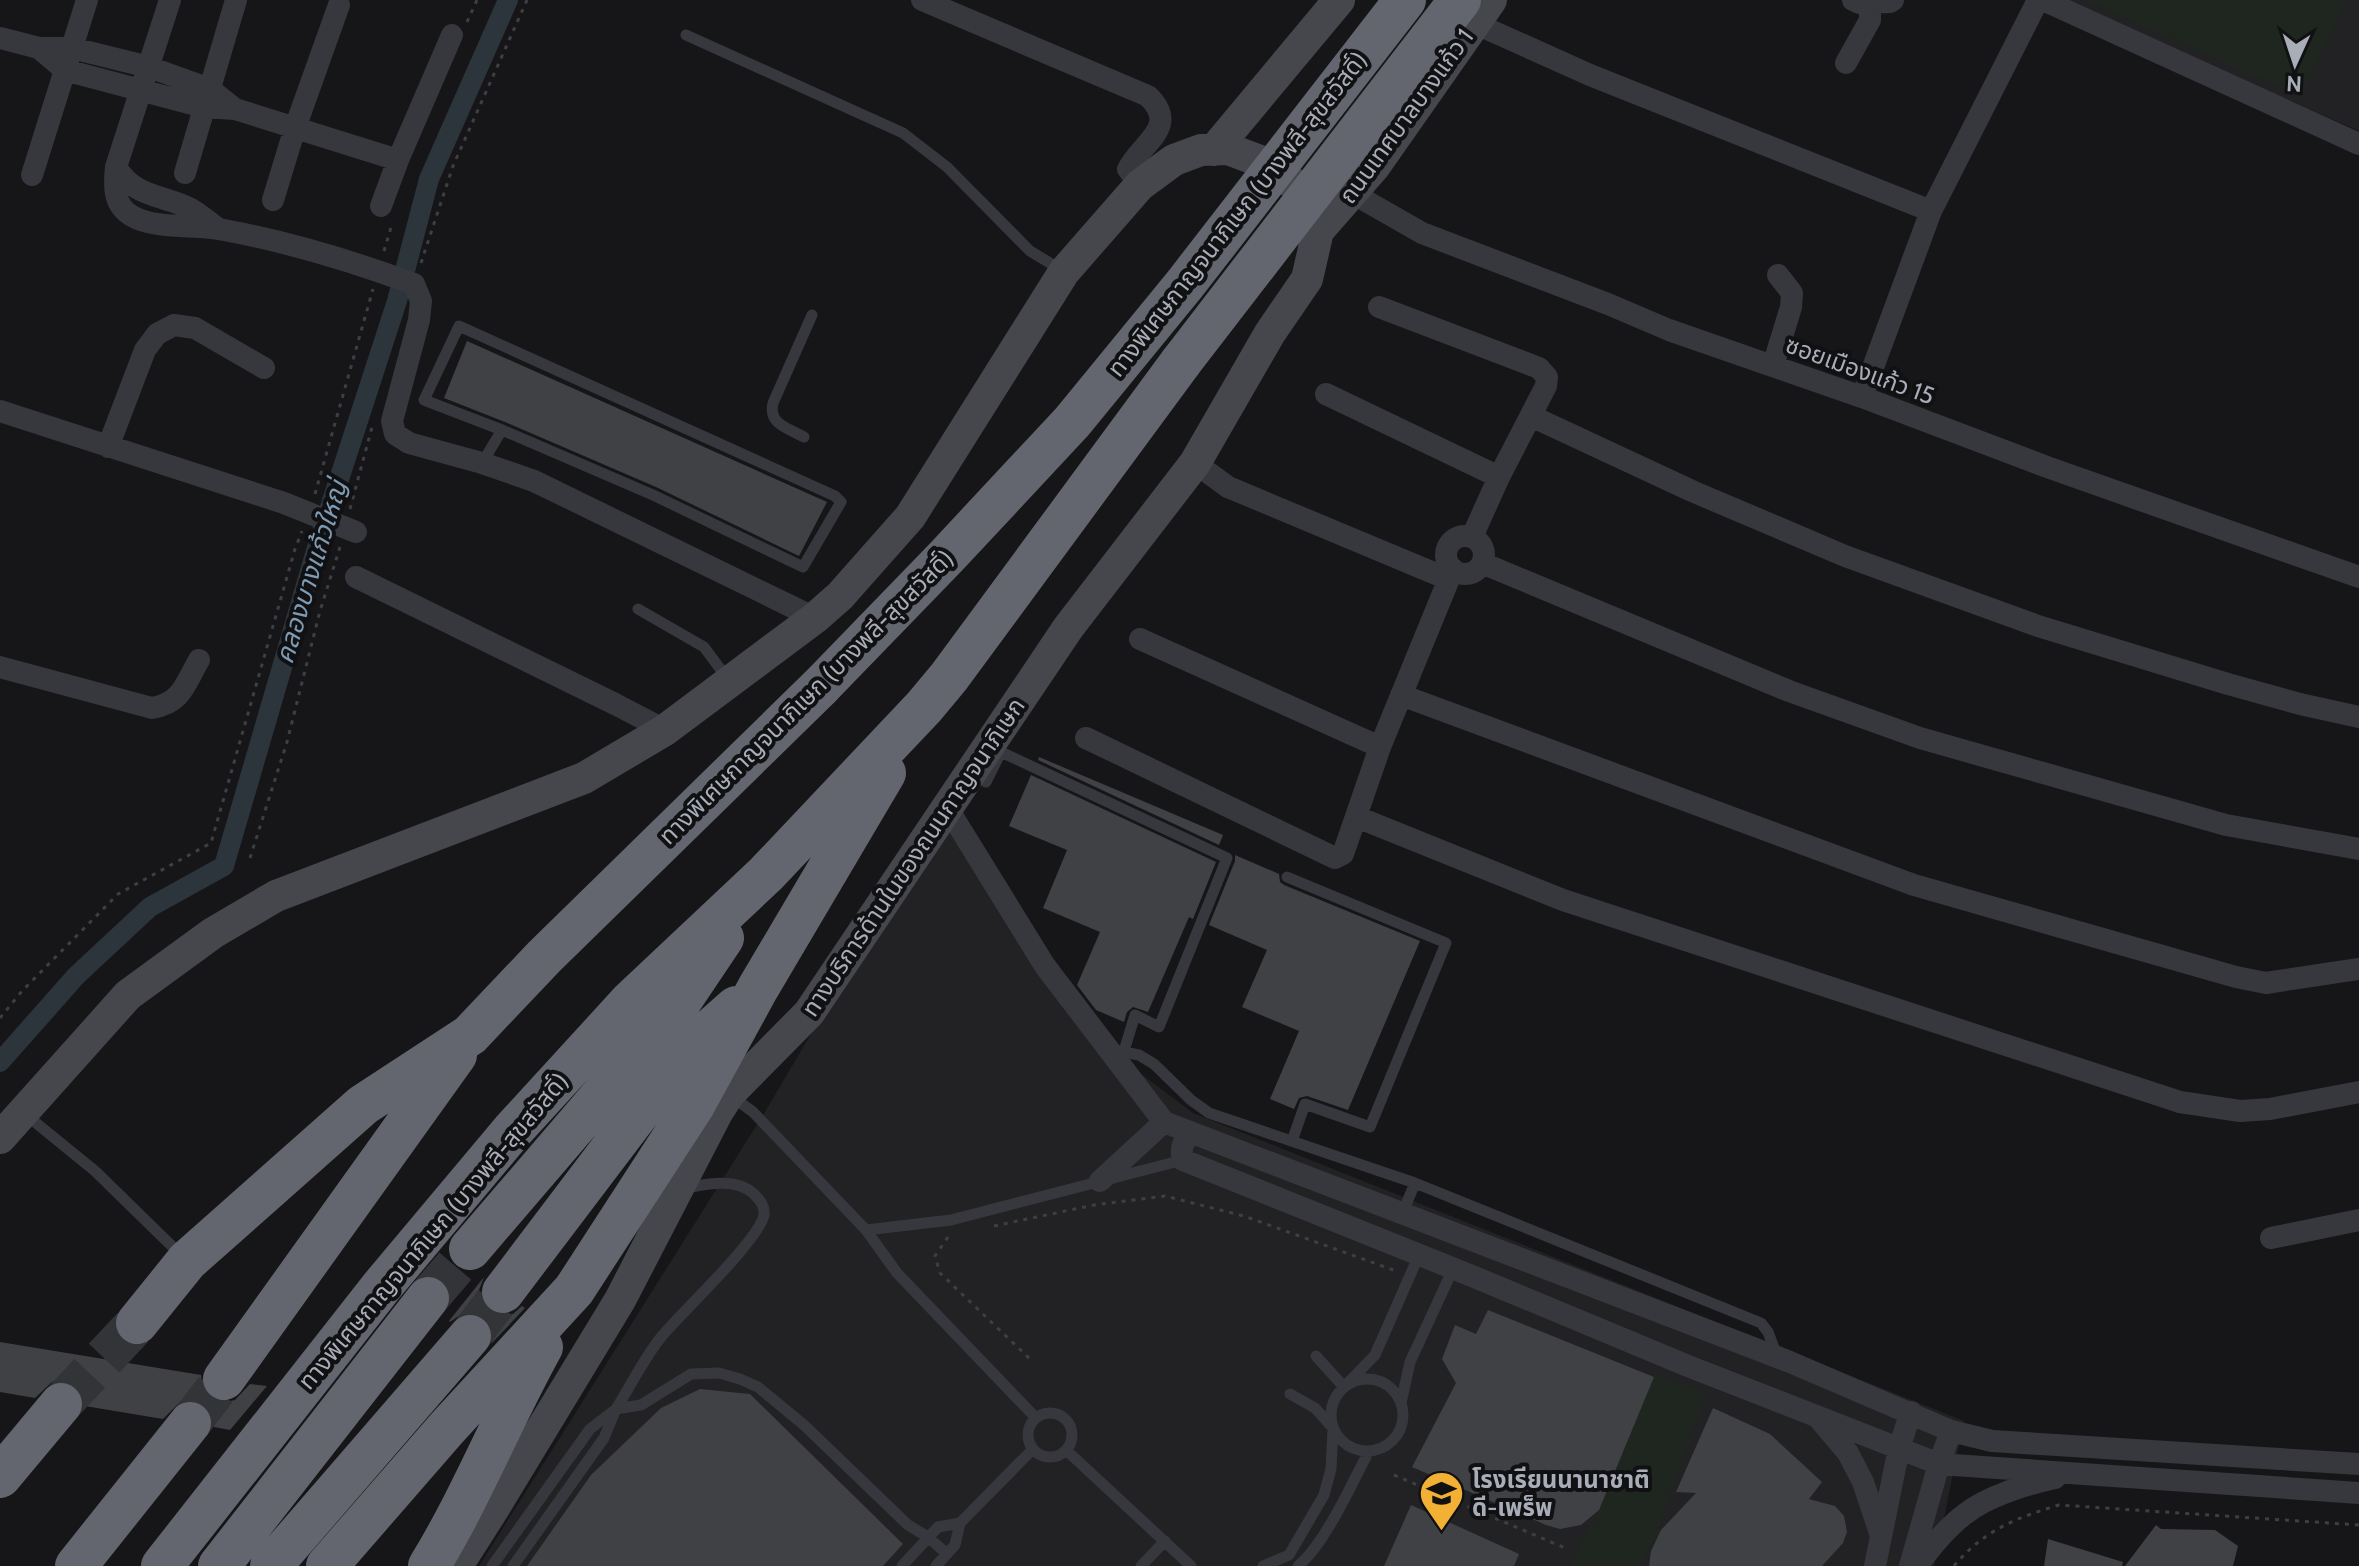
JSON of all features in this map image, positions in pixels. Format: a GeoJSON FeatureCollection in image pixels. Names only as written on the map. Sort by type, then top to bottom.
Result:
{"type":"FeatureCollection","features":[{"type":"Feature","properties":{"kind":"highway","name":"ทางพิเศษกาญจนาภิเษก (บางพลี-สุขสวัสดิ์)"},"geometry":{"type":"LineString","coordinates":[[137,1323],[187,1261],[363,1105],[470,1035],[544,957],[820,687],[946,557],[1072,422],[1185,284],[1405,0]]}},
{"type":"Feature","properties":{"kind":"highway","name":"ทางพิเศษกาญจนาภิเษก (บางพลี-สุขสวัสดิ์)"},"geometry":{"type":"LineString","coordinates":[[327,1566],[436,1440],[574,1290],[694,1105],[758,988],[936,692],[1216,314],[1475,8]]}},
{"type":"Feature","properties":{"kind":"highway","name":"ทางพิเศษกาญจนาภิเษก (บางพลี-สุขสวัสดิ์)"},"geometry":{"type":"LineString","coordinates":[[162,1566],[382,1286],[512,1131],[631,1001],[766,874],[936,692]]}},
{"type":"Feature","properties":{"kind":"highway"},"geometry":{"type":"LineString","coordinates":[[470,1249],[674,1011],[766,874]]}},
{"type":"Feature","properties":{"kind":"highway","name":"ทางพิเศษกาญจนาภิเษก (บางพลี-สุขสวัสดิ์)"},"geometry":{"type":"LineString","coordinates":[[503,1292],[684,1053],[758,988]]}},
{"type":"Feature","properties":{"kind":"highway"},"geometry":{"type":"LineString","coordinates":[[224,1379],[470,1035]]}},
{"type":"Feature","properties":{"kind":"highway"},"geometry":{"type":"LineString","coordinates":[[429,1566],[574,1290]]}},
{"type":"Feature","properties":{"kind":"highway"},"geometry":{"type":"LineString","coordinates":[[219,1566],[428,1298]]}},
{"type":"Feature","properties":{"kind":"highway"},"geometry":{"type":"LineString","coordinates":[[271,1566],[470,1336]]}},
{"type":"Feature","properties":{"kind":"highway"},"geometry":{"type":"LineString","coordinates":[[0,1477],[61,1404]]}},
{"type":"Feature","properties":{"kind":"highway"},"geometry":{"type":"LineString","coordinates":[[76,1566],[190,1423]]}},
{"type":"Feature","properties":{"kind":"main road"},"geometry":{"type":"LineString","coordinates":[[1214,150],[1339,0]]}},
{"type":"Feature","properties":{"kind":"main road","name":"ถนนเทศบาลบางแก้ว 1"},"geometry":{"type":"LineString","coordinates":[[1318,231],[1374,167],[1475,8]]}},
{"type":"Feature","properties":{"kind":"main road"},"geometry":{"type":"LineString","coordinates":[[0,1138],[128,995],[213,933],[276,896],[584,778],[665,730],[815,618],[840,596],[910,517],[1064,272],[1140,185],[1174,160],[1201,150],[1228,149],[1260,161],[1297,186],[1318,231]]}},
{"type":"Feature","properties":{"kind":"main road","name":"ทางบริการด้านในของถนนกาญจนาภิเษก"},"geometry":{"type":"LineString","coordinates":[[457,1566],[620,1300],[718,1111],[729,1094],[809,1013],[1068,628],[1195,463],[1270,333],[1307,279],[1318,231]]}},
{"type":"Feature","properties":{"kind":"street"},"geometry":{"type":"LineString","coordinates":[[32,175],[87,0]]}},
{"type":"Feature","properties":{"kind":"street"},"geometry":{"type":"LineString","coordinates":[[170,0],[116,167],[113,189],[119,203],[132,216],[264,238],[414,284],[421,301],[419,320],[392,421],[395,434],[409,443],[534,481],[815,618]]}},
{"type":"Feature","properties":{"kind":"street"},"geometry":{"type":"LineString","coordinates":[[185,173],[236,0]]}},
{"type":"Feature","properties":{"kind":"street"},"geometry":{"type":"LineString","coordinates":[[922,0],[1148,96],[1158,106],[1161,118],[1159,132],[1141,149],[1128,169],[1140,185]]}},
{"type":"Feature","properties":{"kind":"street"},"geometry":{"type":"LineString","coordinates":[[1846,63],[1870,20],[1862,2],[1893,0]]}},
{"type":"Feature","properties":{"kind":"street"},"geometry":{"type":"LineString","coordinates":[[1862,397],[1931,211],[2040,0],[2359,144]]}},
{"type":"Feature","properties":{"kind":"street"},"geometry":{"type":"LineString","coordinates":[[273,200],[339,5]]}},
{"type":"Feature","properties":{"kind":"street"},"geometry":{"type":"LineString","coordinates":[[1475,8],[1590,75],[1931,211]]}},
{"type":"Feature","properties":{"kind":"street"},"geometry":{"type":"LineString","coordinates":[[387,213],[398,160],[459,30]]}},
{"type":"Feature","properties":{"kind":"street"},"geometry":{"type":"LineString","coordinates":[[0,38],[68,59],[142,92],[207,98]]}},
{"type":"Feature","properties":{"kind":"street"},"geometry":{"type":"LineString","coordinates":[[68,59],[149,67],[207,98],[235,109],[398,160]]}},
{"type":"Feature","properties":{"kind":"street","name":"ซอยเมืองแก้ว 15"},"geometry":{"type":"LineString","coordinates":[[1352,193],[1422,233],[1669,330],[2359,577]]}},
{"type":"Feature","properties":{"kind":"street"},"geometry":{"type":"LineString","coordinates":[[1773,366],[1791,307],[1792,293],[1778,275]]}},
{"type":"Feature","properties":{"kind":"street"},"geometry":{"type":"LineString","coordinates":[[1379,307],[1539,368],[1547,377],[1546,386],[1472,537]]}},
{"type":"Feature","properties":{"kind":"street"},"geometry":{"type":"LineString","coordinates":[[108,447],[145,350],[157,334],[174,325],[195,328],[264,368]]}},
{"type":"Feature","properties":{"kind":"street"},"geometry":{"type":"LineString","coordinates":[[1326,394],[1499,477]]}},
{"type":"Feature","properties":{"kind":"street"},"geometry":{"type":"LineString","coordinates":[[0,411],[303,510],[351,530]]}},
{"type":"Feature","properties":{"kind":"street"},"geometry":{"type":"LineString","coordinates":[[1531,416],[1692,491],[1845,556],[2038,626],[2271,696],[2359,717]]}},
{"type":"Feature","properties":{"kind":"street"},"geometry":{"type":"LineString","coordinates":[[1086,738],[1335,858],[1343,854],[1380,747],[1450,574],[1446,553],[1448,545],[1454,538],[1472,537],[1483,547],[1482,563],[1477,570],[1469,573],[1450,574],[1228,487],[1195,463]]}},
{"type":"Feature","properties":{"kind":"street"},"geometry":{"type":"LineString","coordinates":[[1482,563],[1789,691],[1920,738],[2226,825],[2359,849]]}},
{"type":"Feature","properties":{"kind":"street"},"geometry":{"type":"LineString","coordinates":[[356,577],[665,730]]}},
{"type":"Feature","properties":{"kind":"street"},"geometry":{"type":"LineString","coordinates":[[1140,639],[1380,747]]}},
{"type":"Feature","properties":{"kind":"street"},"geometry":{"type":"LineString","coordinates":[[0,667],[152,708],[176,700],[199,660]]}},
{"type":"Feature","properties":{"kind":"street"},"geometry":{"type":"LineString","coordinates":[[1401,695],[1843,860],[1945,894],[2266,983],[2359,969]]}},
{"type":"Feature","properties":{"kind":"street"},"geometry":{"type":"LineString","coordinates":[[948,809],[1045,966],[1116,1050],[1164,1122],[1777,1357],[1951,1431],[1992,1441],[2359,1464]]}},
{"type":"Feature","properties":{"kind":"street"},"geometry":{"type":"LineString","coordinates":[[1357,817],[1563,900],[2180,1102],[2240,1111],[2270,1109],[2359,1092]]}},
{"type":"Feature","properties":{"kind":"street"},"geometry":{"type":"LineString","coordinates":[[1100,1181],[1164,1122]]}},
{"type":"Feature","properties":{"kind":"street"},"geometry":{"type":"LineString","coordinates":[[1194,1134],[1182,1145],[1183,1160],[1413,1265],[1453,1269],[1818,1419],[1939,1464],[2359,1493]]}},
{"type":"Feature","properties":{"kind":"street"},"geometry":{"type":"LineString","coordinates":[[2271,1238],[2359,1220]]}},
{"type":"Feature","properties":{"kind":"street"},"geometry":{"type":"LineString","coordinates":[[1875,1566],[1899,1448],[1911,1412]]}},
{"type":"Feature","properties":{"kind":"street"},"geometry":{"type":"LineString","coordinates":[[1818,1419],[1848,1453],[1863,1482],[1882,1537]]}},
{"type":"Feature","properties":{"kind":"street"},"geometry":{"type":"LineString","coordinates":[[1910,1566],[1951,1431]]}},
{"type":"Feature","properties":{"kind":"street"},"geometry":{"type":"LineString","coordinates":[[1917,1566],[1967,1512],[2032,1483],[2079,1474]]}},
{"type":"Feature","properties":{"kind":"lane"},"geometry":{"type":"LineString","coordinates":[[686,35],[903,133],[947,167],[1030,251],[1064,272]]}},
{"type":"Feature","properties":{"kind":"lane"},"geometry":{"type":"LineString","coordinates":[[804,437],[773,419],[771,413],[812,315]]}},
{"type":"Feature","properties":{"kind":"lane"},"geometry":{"type":"LineString","coordinates":[[459,326],[835,496],[841,502],[803,567],[653,495],[502,430],[424,400],[459,326]]}},
{"type":"Feature","properties":{"kind":"lane"},"geometry":{"type":"LineString","coordinates":[[482,463],[502,430]]}},
{"type":"Feature","properties":{"kind":"lane"},"geometry":{"type":"LineString","coordinates":[[638,609],[704,647],[730,682]]}},
{"type":"Feature","properties":{"kind":"lane"},"geometry":{"type":"LineString","coordinates":[[986,782],[1001,752],[1227,858],[1159,1027],[1135,1015],[1116,1050],[1139,1055],[1154,1064],[1209,1113],[1415,1183],[1761,1323],[1768,1332],[1777,1357]]}},
{"type":"Feature","properties":{"kind":"lane"},"geometry":{"type":"LineString","coordinates":[[1287,877],[1446,943],[1370,1127],[1305,1104],[1292,1141]]}},
{"type":"Feature","properties":{"kind":"lane"},"geometry":{"type":"LineString","coordinates":[[729,1094],[753,1112],[866,1230],[897,1273],[1036,1418]]}},
{"type":"Feature","properties":{"kind":"lane"},"geometry":{"type":"LineString","coordinates":[[22,1111],[95,1171],[187,1261]]}},
{"type":"Feature","properties":{"kind":"lane"},"geometry":{"type":"LineString","coordinates":[[866,1230],[951,1220],[1183,1160]]}},
{"type":"Feature","properties":{"kind":"lane"},"geometry":{"type":"LineString","coordinates":[[513,1566],[604,1438],[616,1409],[660,1339],[742,1249],[756,1231],[764,1213],[762,1203],[750,1190],[732,1185],[708,1183],[676,1191]]}},
{"type":"Feature","properties":{"kind":"lane"},"geometry":{"type":"LineString","coordinates":[[1402,1214],[1415,1183]]}},
{"type":"Feature","properties":{"kind":"lane"},"geometry":{"type":"LineString","coordinates":[[1263,1566],[1289,1555],[1324,1495],[1331,1469],[1332,1405],[1337,1395],[1375,1355],[1413,1265]]}},
{"type":"Feature","properties":{"kind":"lane"},"geometry":{"type":"LineString","coordinates":[[1401,1403],[1410,1362],[1453,1269]]}},
{"type":"Feature","properties":{"kind":"lane"},"geometry":{"type":"LineString","coordinates":[[1316,1356],[1344,1387]]}},
{"type":"Feature","properties":{"kind":"lane"},"geometry":{"type":"LineString","coordinates":[[492,1566],[590,1429],[616,1409],[641,1405],[691,1374],[719,1373],[758,1387],[804,1425],[908,1525],[947,1554]]}},
{"type":"Feature","properties":{"kind":"lane"},"geometry":{"type":"LineString","coordinates":[[1290,1394],[1315,1408],[1347,1445],[1369,1451],[1390,1443],[1402,1425],[1401,1403],[1395,1393],[1377,1380],[1365,1379],[1344,1387]]}},
{"type":"Feature","properties":{"kind":"lane"},"geometry":{"type":"LineString","coordinates":[[1049,1413],[1057,1414],[1068,1422],[1072,1436],[1066,1450],[1053,1456],[1039,1454],[1033,1449],[1029,1443],[1029,1429],[1036,1418],[1049,1413]]}},
{"type":"Feature","properties":{"kind":"lane"},"geometry":{"type":"LineString","coordinates":[[936,1566],[955,1545],[960,1523],[1033,1449]]}},
{"type":"Feature","properties":{"kind":"lane"},"geometry":{"type":"LineString","coordinates":[[1066,1450],[1191,1566]]}},
{"type":"Feature","properties":{"kind":"lane"},"geometry":{"type":"LineString","coordinates":[[1298,1566],[1309,1557],[1369,1451]]}},
{"type":"Feature","properties":{"kind":"lane"},"geometry":{"type":"LineString","coordinates":[[902,1566],[938,1527],[960,1523]]}},
{"type":"Feature","properties":{"kind":"lane"},"geometry":{"type":"LineString","coordinates":[[1141,1566],[1165,1541]]}},
{"type":"Feature","properties":{"kind":"path"},"geometry":{"type":"LineString","coordinates":[[459,30],[477,0]]}},
{"type":"Feature","properties":{"kind":"path"},"geometry":{"type":"LineString","coordinates":[[384,250],[387,213]]}},
{"type":"Feature","properties":{"kind":"path"},"geometry":{"type":"LineString","coordinates":[[0,1018],[22,991],[118,894],[211,843],[295,549],[303,510],[333,437],[368,272]]}},
{"type":"Feature","properties":{"kind":"path"},"geometry":{"type":"LineString","coordinates":[[993,1227],[1094,1205],[1165,1196],[1413,1265]]}},
{"type":"Feature","properties":{"kind":"path"},"geometry":{"type":"LineString","coordinates":[[958,1235],[947,1238],[935,1256],[940,1273],[1032,1361]]}},
{"type":"Feature","properties":{"kind":"path"},"geometry":{"type":"LineString","coordinates":[[1394,1475],[1565,1548]]}},
{"type":"Feature","properties":{"kind":"path"},"geometry":{"type":"LineString","coordinates":[[1954,1566],[1968,1550],[1992,1532],[2018,1518],[2059,1505],[2359,1525]]}},
{"type":"Feature","properties":{"kind":"shaded area"},"geometry":{"type":"Polygon","coordinates":[[[2085,0],[2347,0],[2301,97],[2085,0]]]}},
{"type":"Feature","properties":{"kind":"shaded area"},"geometry":{"type":"Polygon","coordinates":[[[2359,0],[2359,131],[2067,2],[2359,0]]]}},
{"type":"Feature","properties":{"kind":"shaded area"},"geometry":{"type":"Polygon","coordinates":[[[948,801],[1099,1042],[1193,1113],[1964,1421],[1934,1566],[479,1566],[765,1112],[948,801]]]}},
{"type":"Feature","properties":{"kind":"shaded area"},"geometry":{"type":"Polygon","coordinates":[[[1655,1374],[1706,1392],[1657,1533],[1641,1566],[1568,1566],[1595,1519],[1655,1374]]]}},
{"type":"Feature","properties":{"kind":"building"},"geometry":{"type":"Polygon","coordinates":[[[467,341],[827,502],[799,556],[656,487],[444,398],[467,341]]]}},
{"type":"Feature","properties":{"kind":"building"},"geometry":{"type":"Polygon","coordinates":[[[1039,757],[1223,835],[1219,845],[1038,760],[1039,757]]]}},
{"type":"Feature","properties":{"kind":"building"},"geometry":{"type":"Polygon","coordinates":[[[1031,775],[1216,862],[1193,919],[1189,917],[1148,1012],[1133,1007],[1127,1012],[1124,1022],[1096,1010],[1077,985],[1100,932],[1043,908],[1067,850],[1009,826],[1031,775]]]}},
{"type":"Feature","properties":{"kind":"building"},"geometry":{"type":"Polygon","coordinates":[[[1235,855],[1279,874],[1280,882],[1284,885],[1420,941],[1348,1110],[1307,1096],[1299,1098],[1294,1109],[1270,1099],[1299,1031],[1242,1007],[1267,950],[1209,925],[1235,855]]]}},
{"type":"Feature","properties":{"kind":"building"},"geometry":{"type":"Polygon","coordinates":[[[484,1277],[479,1290],[481,1302],[488,1311],[501,1316],[513,1314],[522,1306],[525,1308],[492,1343],[493,1329],[485,1317],[474,1312],[463,1313],[449,1321],[484,1277]]]}},
{"type":"Feature","properties":{"kind":"building"},"geometry":{"type":"Polygon","coordinates":[[[1488,1310],[1654,1377],[1599,1510],[1581,1525],[1560,1529],[1546,1525],[1412,1467],[1456,1383],[1442,1359],[1455,1325],[1476,1334],[1488,1310]]]}},
{"type":"Feature","properties":{"kind":"building"},"geometry":{"type":"Polygon","coordinates":[[[0,1342],[201,1375],[203,1390],[209,1398],[221,1403],[235,1400],[250,1384],[267,1386],[230,1430],[214,1427],[212,1414],[204,1404],[194,1399],[181,1401],[163,1419],[85,1406],[77,1386],[64,1380],[52,1382],[35,1398],[0,1392],[0,1342]]]}},
{"type":"Feature","properties":{"kind":"building"},"geometry":{"type":"Polygon","coordinates":[[[700,1389],[750,1394],[903,1544],[883,1566],[527,1566],[591,1475],[661,1408],[700,1389]]]}},
{"type":"Feature","properties":{"kind":"building"},"geometry":{"type":"Polygon","coordinates":[[[1713,1408],[1770,1434],[1822,1482],[1809,1499],[1835,1506],[1844,1516],[1847,1532],[1843,1543],[1822,1566],[1649,1566],[1651,1551],[1661,1530],[1696,1493],[1676,1492],[1713,1408]]]}},
{"type":"Feature","properties":{"kind":"building"},"geometry":{"type":"Polygon","coordinates":[[[1411,1505],[1519,1554],[1514,1566],[1384,1566],[1411,1505]]]}},
{"type":"Feature","properties":{"kind":"building"},"geometry":{"type":"Polygon","coordinates":[[[2156,1525],[2161,1529],[2215,1530],[2238,1546],[2233,1566],[2125,1566],[2156,1525]]]}},
{"type":"Feature","properties":{"kind":"building"},"geometry":{"type":"Polygon","coordinates":[[[2048,1539],[2123,1562],[2122,1566],[2044,1566],[2048,1539]]]}},
{"type":"Feature","properties":{"kind":"waterway","name":"คลองบางแก้วใหญ่"},"geometry":{"type":"LineString","coordinates":[[0,1062],[76,976],[150,907],[224,866],[318,544],[397,301],[429,179],[508,0]]}},
{"type":"Feature","properties":{"kind":"tunnel"},"geometry":{"type":"LineString","coordinates":[[428,1298],[470,1249]]}},
{"type":"Feature","properties":{"kind":"tunnel"},"geometry":{"type":"LineString","coordinates":[[470,1336],[503,1292]]}},
{"type":"Feature","properties":{"kind":"tunnel"},"geometry":{"type":"LineString","coordinates":[[61,1404],[137,1323]]}},
{"type":"Feature","properties":{"kind":"tunnel"},"geometry":{"type":"LineString","coordinates":[[190,1423],[224,1379]]}},
{"type":"Feature","properties":{"kind":"place","name":"โรงเรียนนานาชาติ ดี-เพร็พ"},"geometry":{"type":"Point","coordinates":[1441,1532]}}]}
